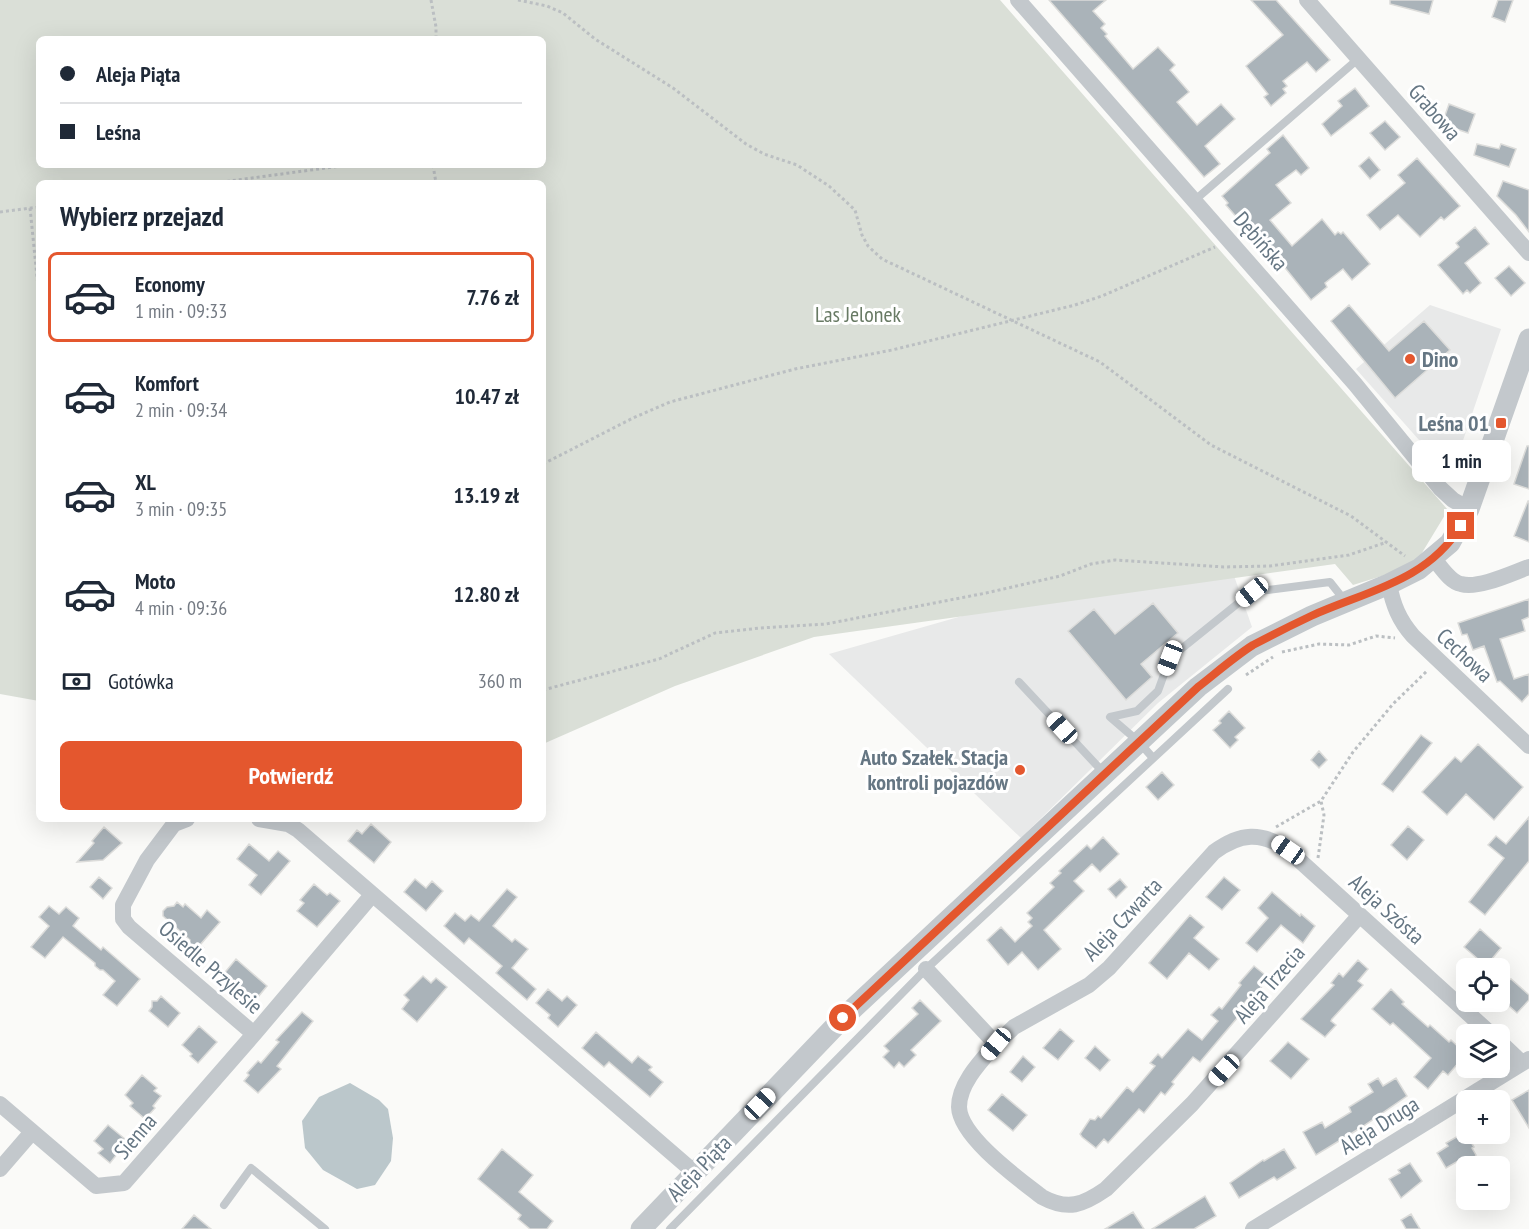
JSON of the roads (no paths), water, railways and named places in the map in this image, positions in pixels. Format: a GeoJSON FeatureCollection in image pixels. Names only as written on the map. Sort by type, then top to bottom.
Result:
{"type":"FeatureCollection","features":[{"type":"Feature","properties":{"kind":"street","name":"Dębińska"},"geometry":{"type":"LineString","coordinates":[[1018,0],[1196,200],[1355,384],[1440,488],[1453,501],[1469,509]]}},
{"type":"Feature","properties":{"kind":"street","name":"Grabowa"},"geometry":{"type":"LineString","coordinates":[[1307,0],[1529,253]]}},
{"type":"Feature","properties":{"kind":"street"},"geometry":{"type":"LineString","coordinates":[[1529,339],[1469,509],[1450,543],[1427,564],[1460,584],[1477,584],[1529,567]]}},
{"type":"Feature","properties":{"kind":"street","name":"Aleja Piąta"},"geometry":{"type":"LineString","coordinates":[[641,1229],[843,1018],[1198,687],[1252,646],[1312,616],[1389,585],[1427,564]]}},
{"type":"Feature","properties":{"kind":"street","name":"Cechowa"},"geometry":{"type":"LineString","coordinates":[[1389,585],[1395,608],[1403,625],[1529,746]]}},
{"type":"Feature","properties":{"kind":"street","name":"Osiedle Przylesie"},"geometry":{"type":"LineString","coordinates":[[179,822],[174,824],[147,860],[123,905],[123,919],[129,927],[254,1034],[372,895]]}},
{"type":"Feature","properties":{"kind":"street"},"geometry":{"type":"LineString","coordinates":[[276,822],[288,824],[298,830],[694,1172]]}},
{"type":"Feature","properties":{"kind":"street","name":"Aleja Szósta"},"geometry":{"type":"LineString","coordinates":[[1243,837],[1262,837],[1278,843],[1480,1024]]}},
{"type":"Feature","properties":{"kind":"street","name":"Aleja Czwarta"},"geometry":{"type":"LineString","coordinates":[[1080,1204],[1060,1204],[1042,1197],[977,1142],[965,1126],[959,1107],[961,1097],[978,1064],[1014,1027],[1089,985],[1104,973],[1214,852],[1228,842],[1243,837]]}},
{"type":"Feature","properties":{"kind":"street","name":"Aleja Trzecia"},"geometry":{"type":"LineString","coordinates":[[1080,1204],[1106,1189],[1192,1104],[1360,915]]}},
{"type":"Feature","properties":{"kind":"street"},"geometry":{"type":"LineString","coordinates":[[926,969],[996,1044]]}},
{"type":"Feature","properties":{"kind":"street","name":"Sienna"},"geometry":{"type":"LineString","coordinates":[[0,1104],[96,1186],[124,1183],[254,1034]]}},
{"type":"Feature","properties":{"kind":"street"},"geometry":{"type":"LineString","coordinates":[[1510,1049],[1526,1061]]}},
{"type":"Feature","properties":{"kind":"street","name":"Aleja Druga"},"geometry":{"type":"LineString","coordinates":[[1253,1229],[1526,1061]]}},
{"type":"Feature","properties":{"kind":"street"},"geometry":{"type":"LineString","coordinates":[[0,1169],[32,1132]]}},
{"type":"Feature","properties":{"kind":"lane"},"geometry":{"type":"LineString","coordinates":[[1196,200],[1358,59]]}},
{"type":"Feature","properties":{"kind":"lane"},"geometry":{"type":"LineString","coordinates":[[1153,758],[1110,717],[1137,711],[1158,690],[1170,658],[1252,592],[1330,582],[1346,602]]}},
{"type":"Feature","properties":{"kind":"lane"},"geometry":{"type":"LineString","coordinates":[[1019,682],[1105,774]]}},
{"type":"Feature","properties":{"kind":"lane"},"geometry":{"type":"LineString","coordinates":[[670,1229],[926,969],[1228,689]]}},
{"type":"Feature","properties":{"kind":"lane"},"geometry":{"type":"LineString","coordinates":[[224,1205],[251,1168],[325,1229]]}},
{"type":"Feature","properties":{"kind":"place","name":"Dino"},"geometry":{"type":"Point","coordinates":[1410,359]}},
{"type":"Feature","properties":{"kind":"place","name":"Leśna 01"},"geometry":{"type":"Point","coordinates":[1501,423]}},
{"type":"Feature","properties":{"kind":"place","name":"Auto Szałek. Stacja kontroli pojazdów"},"geometry":{"type":"Point","coordinates":[1020,770]}},
{"type":"Feature","properties":{"kind":"park label","name":"Las Jelonek"},"geometry":{"type":"Point","coordinates":[858,314]}}]}
